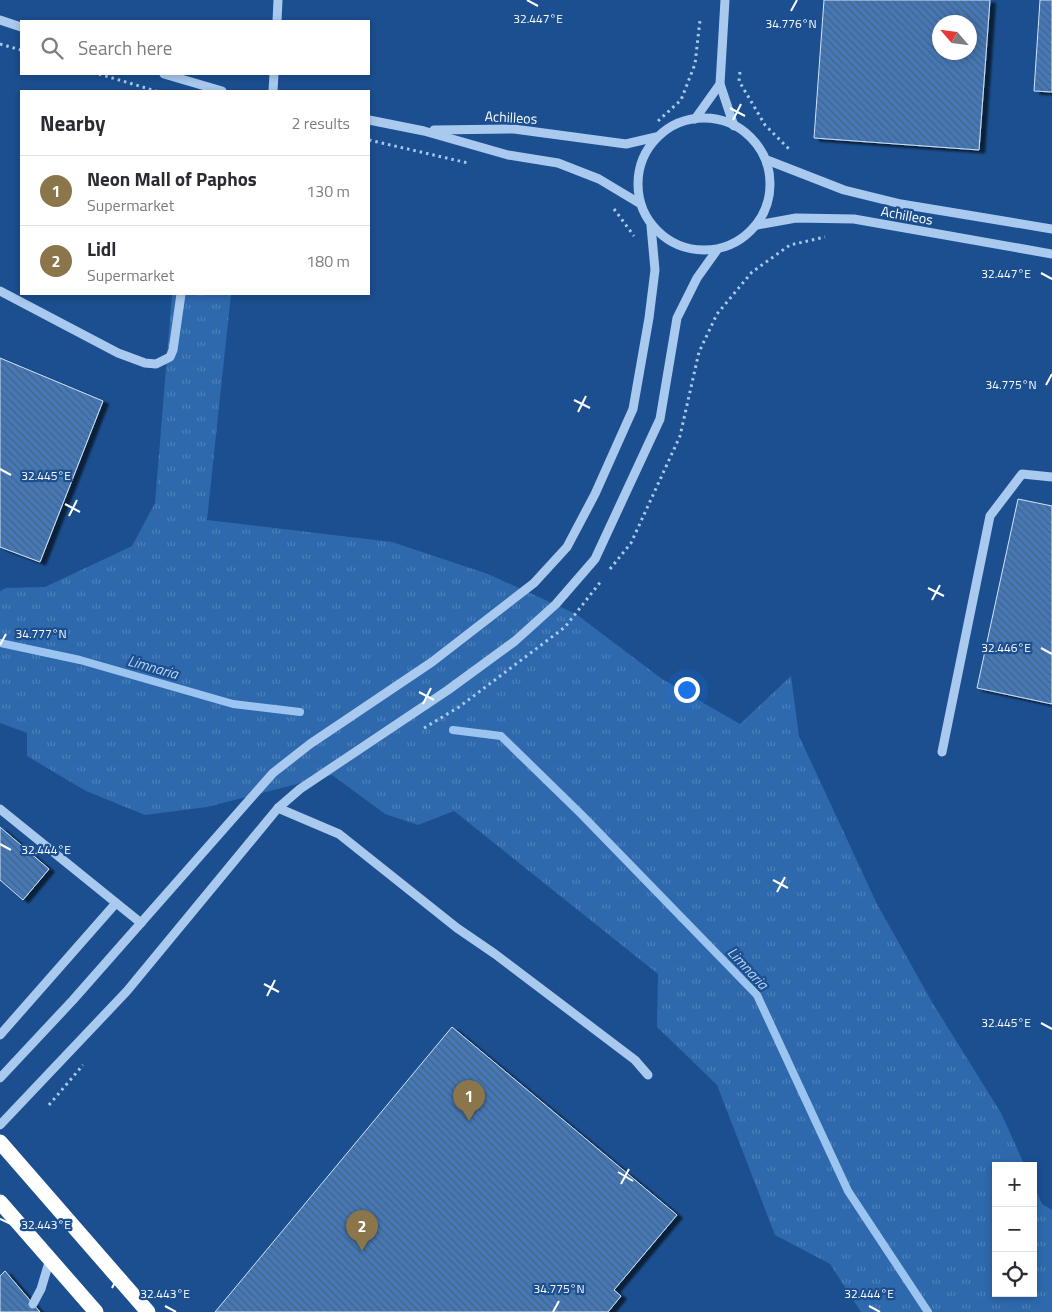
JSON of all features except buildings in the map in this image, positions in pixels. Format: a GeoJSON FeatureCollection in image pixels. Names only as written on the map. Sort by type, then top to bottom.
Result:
{"type":"FeatureCollection","features":[{"type":"Feature","properties":{"kind":"highway"},"geometry":{"type":"LineString","coordinates":[[0,1142],[148,1312]]}},
{"type":"Feature","properties":{"kind":"highway"},"geometry":{"type":"LineString","coordinates":[[0,1202],[96,1312]]}},
{"type":"Feature","properties":{"kind":"street"},"geometry":{"type":"LineString","coordinates":[[277,20],[278,0]]}},
{"type":"Feature","properties":{"kind":"street"},"geometry":{"type":"LineString","coordinates":[[725,0],[720,84],[734,126]]}},
{"type":"Feature","properties":{"kind":"street"},"geometry":{"type":"LineString","coordinates":[[0,20],[20,27]]}},
{"type":"Feature","properties":{"kind":"street"},"geometry":{"type":"LineString","coordinates":[[167,75],[207,90]]}},
{"type":"Feature","properties":{"kind":"street"},"geometry":{"type":"LineString","coordinates":[[273,90],[274,75]]}},
{"type":"Feature","properties":{"kind":"street"},"geometry":{"type":"LineString","coordinates":[[695,119],[720,84]]}},
{"type":"Feature","properties":{"kind":"street"},"geometry":{"type":"LineString","coordinates":[[716,118],[747,133],[767,160],[770,194],[757,225],[739,241],[716,250],[692,250],[669,242],[651,226],[639,203],[639,168],[656,137],[684,120],[695,119],[716,118]]}},
{"type":"Feature","properties":{"kind":"street","name":"Achilleos"},"geometry":{"type":"LineString","coordinates":[[370,120],[424,131],[508,155],[558,164],[599,178],[639,203]]}},
{"type":"Feature","properties":{"kind":"street","name":"Achilleos"},"geometry":{"type":"LineString","coordinates":[[424,131],[514,129],[626,144],[656,137]]}},
{"type":"Feature","properties":{"kind":"street","name":"Achilleos"},"geometry":{"type":"LineString","coordinates":[[767,160],[844,190],[901,204],[1052,229]]}},
{"type":"Feature","properties":{"kind":"street","name":"Achilleos"},"geometry":{"type":"LineString","coordinates":[[757,225],[796,218],[854,219],[1052,254]]}},
{"type":"Feature","properties":{"kind":"street"},"geometry":{"type":"LineString","coordinates":[[0,1078],[73,1000],[273,773],[310,744],[432,662],[534,583],[567,547],[595,494],[632,409],[649,318],[655,270],[651,226]]}},
{"type":"Feature","properties":{"kind":"street"},"geometry":{"type":"LineString","coordinates":[[0,1125],[128,991],[278,808],[300,789],[448,690],[515,641],[556,604],[595,559],[660,419],[677,318],[698,278],[716,250]]}},
{"type":"Feature","properties":{"kind":"street"},"geometry":{"type":"LineString","coordinates":[[0,291],[118,353],[145,363],[156,364],[170,357],[173,350],[181,295]]}},
{"type":"Feature","properties":{"kind":"street"},"geometry":{"type":"LineString","coordinates":[[942,752],[990,516],[1022,474],[1052,477]]}},
{"type":"Feature","properties":{"kind":"street"},"geometry":{"type":"LineString","coordinates":[[278,808],[339,834],[456,928],[494,954],[635,1060],[648,1075]]}},
{"type":"Feature","properties":{"kind":"street"},"geometry":{"type":"LineString","coordinates":[[0,809],[141,923]]}},
{"type":"Feature","properties":{"kind":"street"},"geometry":{"type":"LineString","coordinates":[[0,1035],[116,904]]}},
{"type":"Feature","properties":{"kind":"street"},"geometry":{"type":"LineString","coordinates":[[34,1304],[50,1259]]}},
{"type":"Feature","properties":{"kind":"path"},"geometry":{"type":"LineString","coordinates":[[656,123],[681,100],[696,64],[700,20]]}},
{"type":"Feature","properties":{"kind":"path"},"geometry":{"type":"LineString","coordinates":[[0,44],[20,50]]}},
{"type":"Feature","properties":{"kind":"path"},"geometry":{"type":"LineString","coordinates":[[740,64],[739,81],[765,125],[794,153]]}},
{"type":"Feature","properties":{"kind":"path"},"geometry":{"type":"LineString","coordinates":[[102,75],[153,90]]}},
{"type":"Feature","properties":{"kind":"path"},"geometry":{"type":"LineString","coordinates":[[370,140],[471,164]]}},
{"type":"Feature","properties":{"kind":"path"},"geometry":{"type":"LineString","coordinates":[[609,205],[616,210],[635,238]]}},
{"type":"Feature","properties":{"kind":"path"},"geometry":{"type":"LineString","coordinates":[[459,707],[565,627],[631,542],[680,436],[699,352],[717,314],[752,272],[790,245],[828,236]]}},
{"type":"Feature","properties":{"kind":"green space"},"geometry":{"type":"Polygon","coordinates":[[[172,295],[231,295],[207,520],[392,542],[488,574],[576,614],[662,679],[740,724],[791,676],[799,736],[877,904],[932,1002],[1001,1113],[1023,1162],[992,1162],[992,1297],[1037,1297],[1037,1193],[1042,1204],[1052,1210],[1052,1312],[861,1312],[830,1264],[775,1235],[717,1085],[657,1027],[658,974],[454,811],[418,825],[385,814],[332,775],[207,807],[145,815],[86,791],[27,756],[27,733],[0,723],[0,591],[6,588],[45,587],[132,546],[155,503],[172,295]]]}},
{"type":"Feature","properties":{"kind":"waterway","name":"Limnaria"},"geometry":{"type":"LineString","coordinates":[[0,643],[80,660],[233,704],[300,712]]}},
{"type":"Feature","properties":{"kind":"waterway","name":"Limnaria"},"geometry":{"type":"LineString","coordinates":[[453,730],[501,736],[581,814],[757,995],[848,1191],[928,1312]]}},
{"type":"Feature","properties":{"kind":"place","name":"Neon Mall of Paphos"},"geometry":{"type":"Point","coordinates":[469,1121]}},
{"type":"Feature","properties":{"kind":"place","name":"Lidl"},"geometry":{"type":"Point","coordinates":[362,1251]}}]}
